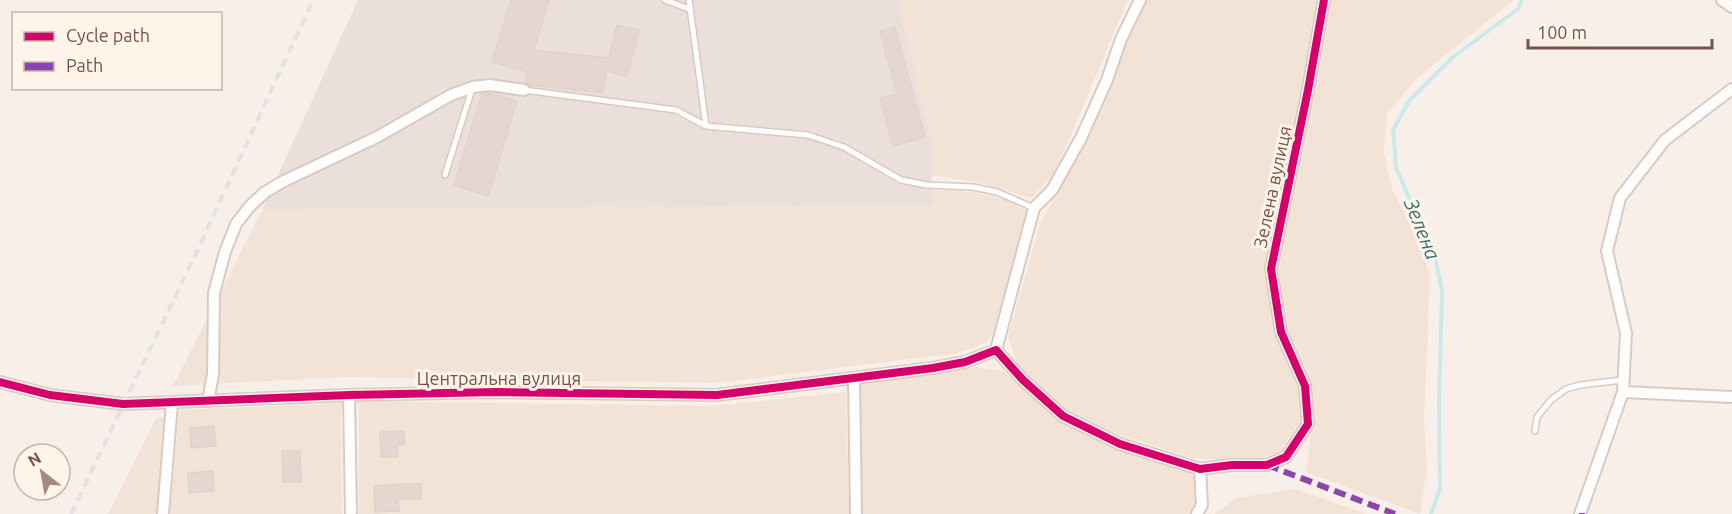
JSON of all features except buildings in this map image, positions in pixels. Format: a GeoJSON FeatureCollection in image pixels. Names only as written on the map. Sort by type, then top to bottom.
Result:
{"type":"FeatureCollection","features":[{"type":"Feature","properties":{"kind":"street"},"geometry":{"type":"LineString","coordinates":[[1140,0],[1120,39],[1107,80],[1081,138],[1052,190],[1034,208],[996,350],[1023,380],[1063,416],[1120,444],[1200,469],[1202,505],[1197,514]]}},
{"type":"Feature","properties":{"kind":"street","name":"Зелена вулиця"},"geometry":{"type":"LineString","coordinates":[[1200,469],[1232,465],[1267,465],[1286,457],[1308,424],[1305,386],[1281,332],[1271,268],[1324,0]]}},
{"type":"Feature","properties":{"kind":"street"},"geometry":{"type":"LineString","coordinates":[[1722,0],[1732,7]]}},
{"type":"Feature","properties":{"kind":"street"},"geometry":{"type":"LineString","coordinates":[[208,401],[213,374],[214,293],[225,252],[236,224],[250,206],[264,193],[282,182],[377,137],[451,95],[473,87],[490,85],[524,90]]}},
{"type":"Feature","properties":{"kind":"street"},"geometry":{"type":"LineString","coordinates":[[1580,514],[1623,386],[1626,333],[1607,251],[1620,198],[1665,141],[1732,90]]}},
{"type":"Feature","properties":{"kind":"street","name":"Центральна вулиця"},"geometry":{"type":"LineString","coordinates":[[0,382],[50,395],[123,404],[496,392],[717,395],[854,379],[965,362],[996,350]]}},
{"type":"Feature","properties":{"kind":"street"},"geometry":{"type":"LineString","coordinates":[[854,379],[856,514]]}},
{"type":"Feature","properties":{"kind":"street"},"geometry":{"type":"LineString","coordinates":[[1623,386],[1732,397]]}},
{"type":"Feature","properties":{"kind":"street"},"geometry":{"type":"LineString","coordinates":[[350,395],[351,514]]}},
{"type":"Feature","properties":{"kind":"street"},"geometry":{"type":"LineString","coordinates":[[163,514],[172,403]]}},
{"type":"Feature","properties":{"kind":"lane"},"geometry":{"type":"LineString","coordinates":[[665,0],[689,9]]}},
{"type":"Feature","properties":{"kind":"lane"},"geometry":{"type":"LineString","coordinates":[[689,0],[706,126]]}},
{"type":"Feature","properties":{"kind":"lane"},"geometry":{"type":"LineString","coordinates":[[445,176],[473,87]]}},
{"type":"Feature","properties":{"kind":"lane"},"geometry":{"type":"LineString","coordinates":[[524,90],[676,110],[706,126],[808,135],[844,147],[901,180],[927,185],[973,187],[997,192],[1034,208]]}},
{"type":"Feature","properties":{"kind":"lane"},"geometry":{"type":"LineString","coordinates":[[1535,431],[1537,417],[1551,400],[1566,389],[1580,385],[1623,386]]}},
{"type":"Feature","properties":{"kind":"shaded area"},"geometry":{"type":"Polygon","coordinates":[[[358,0],[898,0],[931,140],[933,205],[262,210],[358,0]]]}},
{"type":"Feature","properties":{"kind":"shaded area"},"geometry":{"type":"Polygon","coordinates":[[[898,0],[1128,0],[1055,173],[1032,198],[979,183],[932,175],[931,140],[898,0]]]}},
{"type":"Feature","properties":{"kind":"shaded area"},"geometry":{"type":"Polygon","coordinates":[[[1147,0],[1318,0],[1301,97],[1265,269],[1278,342],[1298,383],[1302,420],[1278,453],[1245,462],[1191,458],[1102,429],[1064,410],[1018,367],[1008,336],[1041,221],[1056,195],[1147,0]]]}},
{"type":"Feature","properties":{"kind":"shaded area"},"geometry":{"type":"Polygon","coordinates":[[[1330,0],[1514,0],[1418,77],[1387,114],[1384,153],[1393,191],[1420,242],[1430,277],[1424,420],[1427,467],[1420,514],[1306,472],[1312,425],[1308,380],[1286,329],[1277,267],[1330,0]]]}},
{"type":"Feature","properties":{"kind":"shaded area"},"geometry":{"type":"Polygon","coordinates":[[[932,189],[973,192],[1004,199],[1027,211],[1025,227],[997,325],[987,342],[958,353],[715,383],[347,377],[173,386],[262,210],[932,205],[932,189]]]}},
{"type":"Feature","properties":{"kind":"shaded area"},"geometry":{"type":"Polygon","coordinates":[[[977,367],[1003,371],[1060,420],[1113,447],[1192,471],[1196,505],[1192,514],[860,514],[857,390],[863,382],[977,367]]]}},
{"type":"Feature","properties":{"kind":"shaded area"},"geometry":{"type":"Polygon","coordinates":[[[846,392],[849,514],[359,514],[359,401],[713,406],[846,392]]]}},
{"type":"Feature","properties":{"kind":"shaded area"},"geometry":{"type":"Polygon","coordinates":[[[341,403],[342,514],[170,514],[179,410],[341,403]]]}},
{"type":"Feature","properties":{"kind":"shaded area"},"geometry":{"type":"Polygon","coordinates":[[[165,417],[157,514],[108,514],[156,418],[165,417]]]}},
{"type":"Feature","properties":{"kind":"shaded area"},"geometry":{"type":"Polygon","coordinates":[[[1295,489],[1367,514],[1214,514],[1236,498],[1295,489]]]}},
{"type":"Feature","properties":{"kind":"waterway","name":"Зелена"},"geometry":{"type":"LineString","coordinates":[[1431,514],[1440,489],[1439,403],[1442,292],[1433,245],[1396,167],[1393,130],[1409,101],[1453,57],[1518,9],[1522,0]]}},
{"type":"Feature","properties":{"kind":"railway"},"geometry":{"type":"LineString","coordinates":[[71,514],[197,251],[313,0]]}},
{"type":"Feature","properties":{"kind":"marked path"},"geometry":{"type":"LineString","coordinates":[[1267,465],[1395,514]]}},
{"type":"Feature","properties":{"kind":"cycle path"},"geometry":{"type":"LineString","coordinates":[[0,382],[50,395],[123,404],[496,392],[717,395],[933,368],[965,362],[996,350],[1023,380],[1063,416],[1120,444],[1200,469],[1232,465],[1267,465],[1286,457],[1308,424],[1305,386],[1281,332],[1271,269],[1324,0]]}}]}
